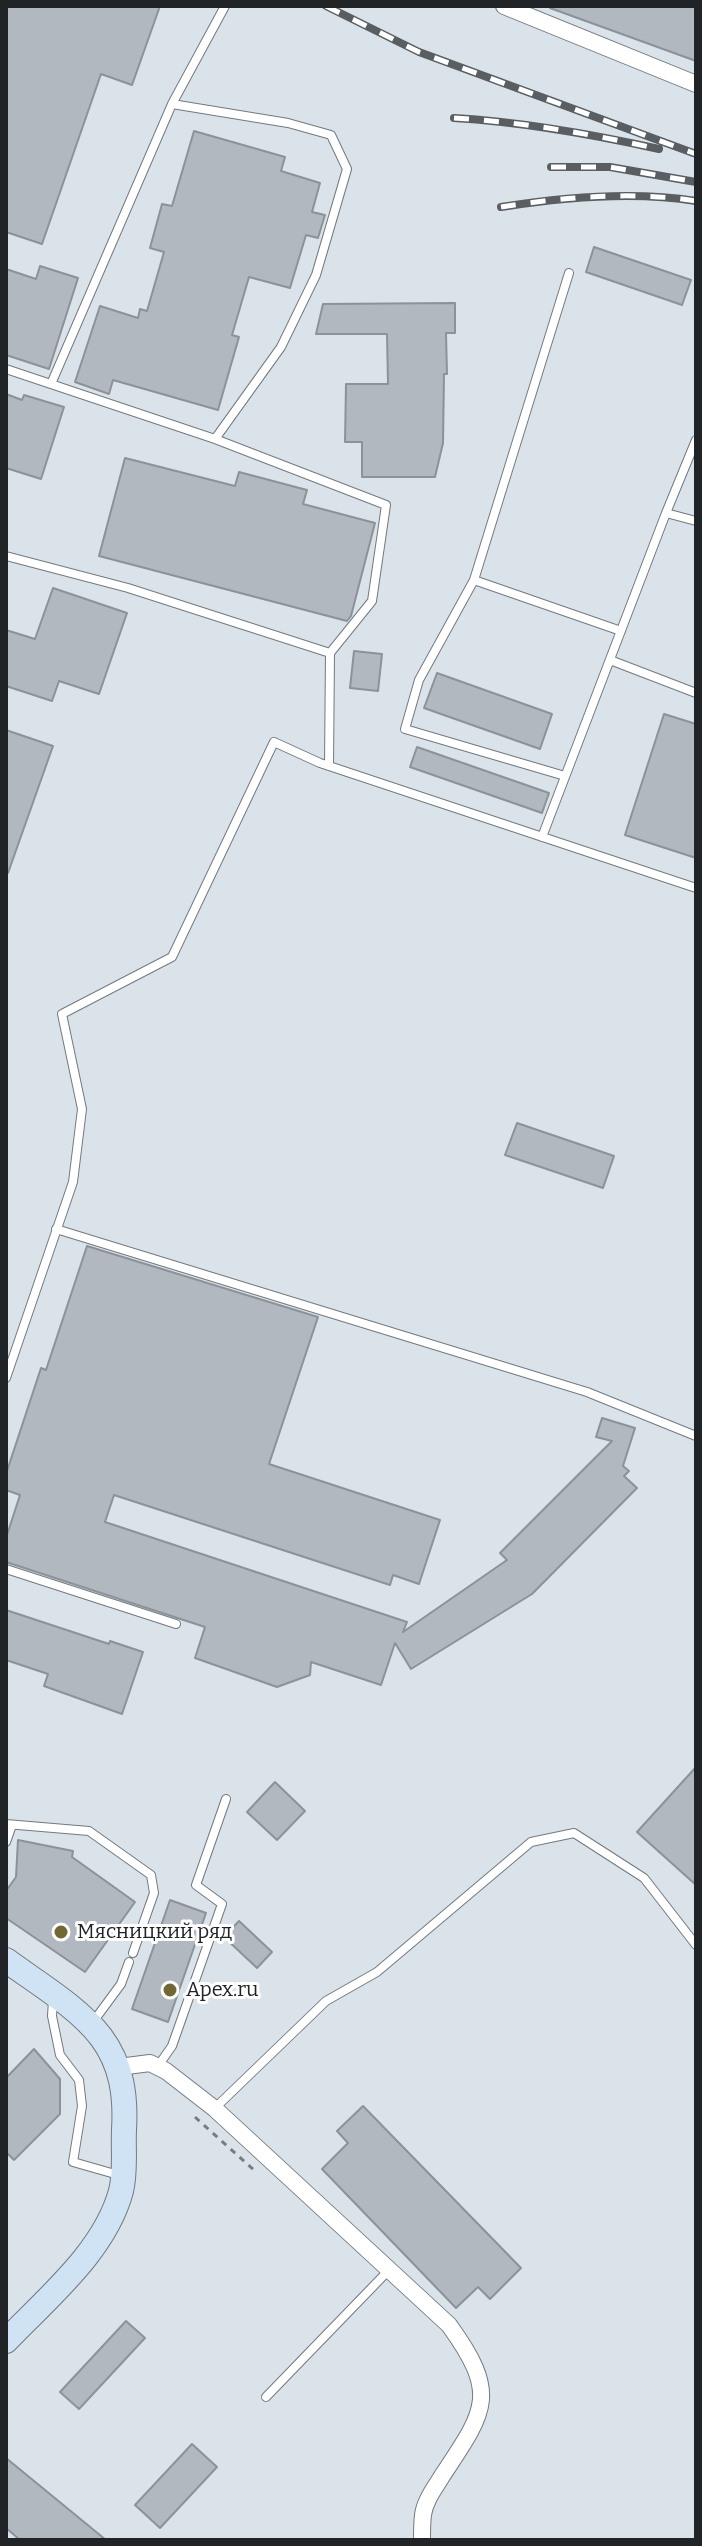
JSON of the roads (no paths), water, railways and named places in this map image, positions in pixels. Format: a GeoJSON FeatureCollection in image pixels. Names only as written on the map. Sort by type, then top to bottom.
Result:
{"type":"FeatureCollection","features":[{"type":"Feature","properties":{"kind":"street"},"geometry":{"type":"LineString","coordinates":[[504,6],[696,84]]}},
{"type":"Feature","properties":{"kind":"street"},"geometry":{"type":"LineString","coordinates":[[6,1960],[90,2025],[119,2067],[126,2106],[121,2191],[104,2230],[78,2264],[6,2341]]}},
{"type":"Feature","properties":{"kind":"street"},"geometry":{"type":"LineString","coordinates":[[119,2067],[150,2063],[215,2109],[449,2325],[469,2353],[480,2385],[479,2416],[430,2495],[423,2513],[422,2540]]}},
{"type":"Feature","properties":{"kind":"lane"},"geometry":{"type":"LineString","coordinates":[[51,384],[172,104],[225,6]]}},
{"type":"Feature","properties":{"kind":"lane"},"geometry":{"type":"LineString","coordinates":[[172,104],[288,123],[331,135],[347,169],[316,275],[281,347],[215,439]]}},
{"type":"Feature","properties":{"kind":"lane"},"geometry":{"type":"LineString","coordinates":[[565,776],[405,729],[419,680],[474,580],[569,273]]}},
{"type":"Feature","properties":{"kind":"lane"},"geometry":{"type":"LineString","coordinates":[[6,369],[215,439],[386,505],[372,601],[330,653],[329,766]]}},
{"type":"Feature","properties":{"kind":"lane"},"geometry":{"type":"LineString","coordinates":[[542,837],[696,440]]}},
{"type":"Feature","properties":{"kind":"lane"},"geometry":{"type":"LineString","coordinates":[[666,513],[696,521]]}},
{"type":"Feature","properties":{"kind":"lane"},"geometry":{"type":"LineString","coordinates":[[6,556],[128,588],[330,653]]}},
{"type":"Feature","properties":{"kind":"lane"},"geometry":{"type":"LineString","coordinates":[[474,580],[621,631]]}},
{"type":"Feature","properties":{"kind":"lane"},"geometry":{"type":"LineString","coordinates":[[610,660],[696,693]]}},
{"type":"Feature","properties":{"kind":"lane"},"geometry":{"type":"LineString","coordinates":[[6,1378],[73,1182],[82,1109],[62,1014],[172,957],[274,742],[329,766],[696,888]]}},
{"type":"Feature","properties":{"kind":"lane"},"geometry":{"type":"LineString","coordinates":[[56,1229],[587,1392],[696,1436]]}},
{"type":"Feature","properties":{"kind":"lane"},"geometry":{"type":"LineString","coordinates":[[6,1569],[176,1624]]}},
{"type":"Feature","properties":{"kind":"lane"},"geometry":{"type":"LineString","coordinates":[[157,2067],[172,2046],[222,1904],[196,1885],[226,1799]]}},
{"type":"Feature","properties":{"kind":"lane"},"geometry":{"type":"LineString","coordinates":[[6,1842],[9,1825],[89,1831],[151,1875],[154,1893],[121,1984],[90,2025]]}},
{"type":"Feature","properties":{"kind":"lane"},"geometry":{"type":"LineString","coordinates":[[215,2109],[326,2001],[377,1972],[531,1842],[574,1833],[644,1878],[696,1945]]}},
{"type":"Feature","properties":{"kind":"lane"},"geometry":{"type":"LineString","coordinates":[[53,1995],[52,2016],[60,2055],[79,2080],[82,2106],[73,2162],[122,2176]]}},
{"type":"Feature","properties":{"kind":"lane"},"geometry":{"type":"LineString","coordinates":[[266,2397],[388,2271]]}},
{"type":"Feature","properties":{"kind":"railway"},"geometry":{"type":"LineString","coordinates":[[326,6],[419,52],[696,154]]}},
{"type":"Feature","properties":{"kind":"railway"},"geometry":{"type":"LineString","coordinates":[[454,118],[557,129],[659,149]]}},
{"type":"Feature","properties":{"kind":"railway"},"geometry":{"type":"LineString","coordinates":[[551,167],[610,167],[696,182]]}},
{"type":"Feature","properties":{"kind":"railway"},"geometry":{"type":"LineString","coordinates":[[501,207],[598,196],[648,196],[696,201]]}},
{"type":"Feature","properties":{"kind":"place","name":"Мясницкий ряд"},"geometry":{"type":"Point","coordinates":[61,1932]}},
{"type":"Feature","properties":{"kind":"place","name":"Apex.ru"},"geometry":{"type":"Point","coordinates":[170,1990]}}]}
